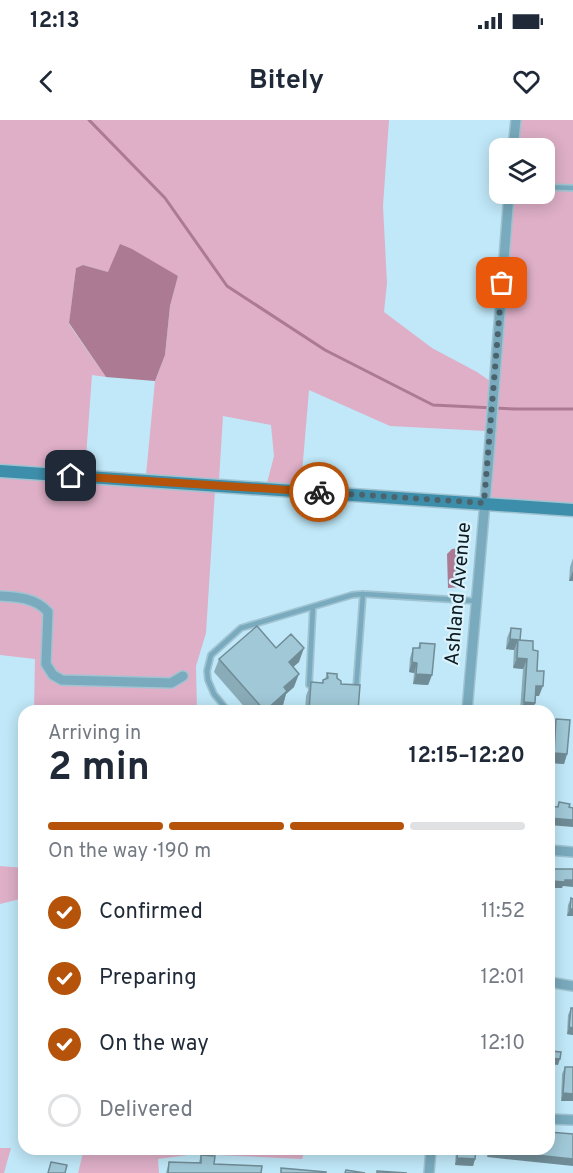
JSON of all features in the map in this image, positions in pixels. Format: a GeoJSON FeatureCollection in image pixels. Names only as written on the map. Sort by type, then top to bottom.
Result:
{"type":"FeatureCollection","features":[{"type":"Feature","properties":{"kind":"street"},"geometry":{"type":"LineString","coordinates":[[514,138],[516,120]]}},
{"type":"Feature","properties":{"kind":"street","name":"Ashland Avenue"},"geometry":{"type":"LineString","coordinates":[[467,705],[508,204]]}},
{"type":"Feature","properties":{"kind":"street"},"geometry":{"type":"LineString","coordinates":[[0,471],[573,510]]}},
{"type":"Feature","properties":{"kind":"street"},"geometry":{"type":"LineString","coordinates":[[0,596],[19,597],[40,603],[48,612],[46,664],[53,675],[62,680],[171,683],[183,676]]}},
{"type":"Feature","properties":{"kind":"street"},"geometry":{"type":"LineString","coordinates":[[555,850],[573,852]]}},
{"type":"Feature","properties":{"kind":"street"},"geometry":{"type":"LineString","coordinates":[[555,983],[573,986]]}},
{"type":"Feature","properties":{"kind":"street"},"geometry":{"type":"LineString","coordinates":[[555,1119],[573,1120]]}},
{"type":"Feature","properties":{"kind":"street"},"geometry":{"type":"LineString","coordinates":[[429,1173],[430,1155]]}},
{"type":"Feature","properties":{"kind":"lane"},"geometry":{"type":"LineString","coordinates":[[555,187],[573,188]]}},
{"type":"Feature","properties":{"kind":"lane"},"geometry":{"type":"LineString","coordinates":[[223,705],[214,694],[207,671],[211,655],[241,628],[363,594],[476,601]]}},
{"type":"Feature","properties":{"kind":"lane"},"geometry":{"type":"LineString","coordinates":[[354,691],[357,689],[363,594]]}},
{"type":"Feature","properties":{"kind":"lane"},"geometry":{"type":"LineString","coordinates":[[313,607],[309,685],[319,689]]}},
{"type":"Feature","properties":{"kind":"shaded area"},"geometry":{"type":"Polygon","coordinates":[[[0,120],[389,120],[383,206],[387,283],[384,312],[432,348],[490,381],[486,431],[390,426],[309,390],[301,485],[267,483],[274,456],[271,425],[223,416],[219,480],[146,475],[155,381],[165,355],[170,306],[178,276],[170,273],[108,272],[83,265],[76,268],[69,324],[106,377],[92,375],[85,471],[0,466],[0,120]]]}},
{"type":"Feature","properties":{"kind":"shaded area"},"geometry":{"type":"Polygon","coordinates":[[[521,120],[573,120],[573,505],[489,498],[512,204],[555,204],[555,138],[519,138],[521,120]]]}},
{"type":"Feature","properties":{"kind":"shaded area"},"geometry":{"type":"Polygon","coordinates":[[[120,244],[178,276],[170,306],[165,355],[155,381],[106,377],[69,323],[76,268],[83,265],[108,272],[120,244]]]}},
{"type":"Feature","properties":{"kind":"shaded area"},"geometry":{"type":"Polygon","coordinates":[[[0,476],[215,490],[206,633],[196,666],[197,705],[34,705],[35,659],[0,655],[0,476]]]}},
{"type":"Feature","properties":{"kind":"shaded area"},"geometry":{"type":"Polygon","coordinates":[[[460,548],[464,551],[461,587],[448,588],[447,554],[452,549],[460,548]]]}},
{"type":"Feature","properties":{"kind":"shaded area"},"geometry":{"type":"Polygon","coordinates":[[[0,866],[18,868],[18,900],[0,904],[0,866]]]}},
{"type":"Feature","properties":{"kind":"shaded area"},"geometry":{"type":"Polygon","coordinates":[[[0,1148],[11,1148],[4,1173],[0,1173],[0,1148]]]}},
{"type":"Feature","properties":{"kind":"shaded area"},"geometry":{"type":"Polygon","coordinates":[[[82,1155],[188,1155],[158,1159],[159,1173],[78,1173],[82,1155]]]}},
{"type":"Feature","properties":{"kind":"shaded area"},"geometry":{"type":"Polygon","coordinates":[[[216,1155],[303,1155],[302,1159],[216,1155]]]}},
{"type":"Feature","properties":{"kind":"building"},"geometry":{"type":"Polygon","coordinates":[[[257,626],[276,648],[291,634],[304,648],[289,662],[299,674],[284,687],[287,691],[272,705],[260,705],[219,659],[257,626]]]}},
{"type":"Feature","properties":{"kind":"building"},"geometry":{"type":"Polygon","coordinates":[[[511,628],[521,629],[520,640],[510,639],[511,628]]]}},
{"type":"Feature","properties":{"kind":"building"},"geometry":{"type":"Polygon","coordinates":[[[518,640],[533,641],[533,650],[538,651],[537,671],[544,671],[543,686],[536,686],[535,703],[524,702],[527,659],[517,658],[518,640]]]}},
{"type":"Feature","properties":{"kind":"building"},"geometry":{"type":"Polygon","coordinates":[[[420,643],[435,644],[432,675],[416,674],[417,663],[412,662],[413,648],[420,648],[420,643]]]}},
{"type":"Feature","properties":{"kind":"building"},"geometry":{"type":"Polygon","coordinates":[[[327,673],[337,674],[341,684],[360,685],[358,705],[309,705],[311,682],[323,683],[323,680],[328,678],[327,673]]]}},
{"type":"Feature","properties":{"kind":"building"},"geometry":{"type":"Polygon","coordinates":[[[556,719],[570,720],[567,754],[555,753],[556,719]]]}},
{"type":"Feature","properties":{"kind":"building"},"geometry":{"type":"Polygon","coordinates":[[[559,802],[570,804],[569,807],[573,808],[573,820],[555,818],[555,807],[558,807],[559,802]]]}},
{"type":"Feature","properties":{"kind":"building"},"geometry":{"type":"Polygon","coordinates":[[[555,869],[573,869],[573,880],[565,880],[565,882],[555,881],[555,869]]]}},
{"type":"Feature","properties":{"kind":"building"},"geometry":{"type":"Polygon","coordinates":[[[571,898],[573,899],[573,909],[570,909],[571,898]]]}},
{"type":"Feature","properties":{"kind":"building"},"geometry":{"type":"Polygon","coordinates":[[[571,1008],[573,1008],[573,1028],[569,1027],[571,1008]]]}},
{"type":"Feature","properties":{"kind":"building"},"geometry":{"type":"Polygon","coordinates":[[[555,1051],[561,1052],[560,1059],[555,1059],[555,1051]]]}},
{"type":"Feature","properties":{"kind":"building"},"geometry":{"type":"Polygon","coordinates":[[[565,1067],[573,1067],[573,1094],[563,1093],[565,1067]]]}},
{"type":"Feature","properties":{"kind":"building"},"geometry":{"type":"Polygon","coordinates":[[[555,1132],[573,1134],[573,1159],[536,1155],[555,1155],[555,1132]]]}},
{"type":"Feature","properties":{"kind":"building"},"geometry":{"type":"Polygon","coordinates":[[[201,1155],[215,1156],[214,1164],[262,1166],[261,1173],[168,1173],[169,1162],[201,1163],[201,1155]]]}},
{"type":"Feature","properties":{"kind":"building"},"geometry":{"type":"Polygon","coordinates":[[[457,1155],[475,1155],[475,1159],[457,1158],[457,1155]]]}},
{"type":"Feature","properties":{"kind":"building"},"geometry":{"type":"Polygon","coordinates":[[[51,1162],[67,1165],[65,1173],[48,1173],[51,1162]]]}},
{"type":"Feature","properties":{"kind":"building"},"geometry":{"type":"Polygon","coordinates":[[[281,1168],[326,1172],[326,1173],[281,1173],[281,1168]]]}},
{"type":"Feature","properties":{"kind":"building"},"geometry":{"type":"Polygon","coordinates":[[[346,1170],[365,1173],[345,1173],[346,1170]]]}},
{"type":"Feature","properties":{"kind":"building"},"geometry":{"type":"Polygon","coordinates":[[[377,1171],[407,1173],[377,1173],[377,1171]]]}},
{"type":"Feature","properties":{"kind":"waterway"},"geometry":{"type":"LineString","coordinates":[[89,120],[165,198],[227,286],[325,350],[433,405],[573,409]]}},
{"type":"Feature","properties":{"kind":"way so far"},"geometry":{"type":"LineString","coordinates":[[319,492],[484,503],[502,283]]}},
{"type":"Feature","properties":{"kind":"route"},"geometry":{"type":"LineString","coordinates":[[71,476],[319,492]]}}]}
